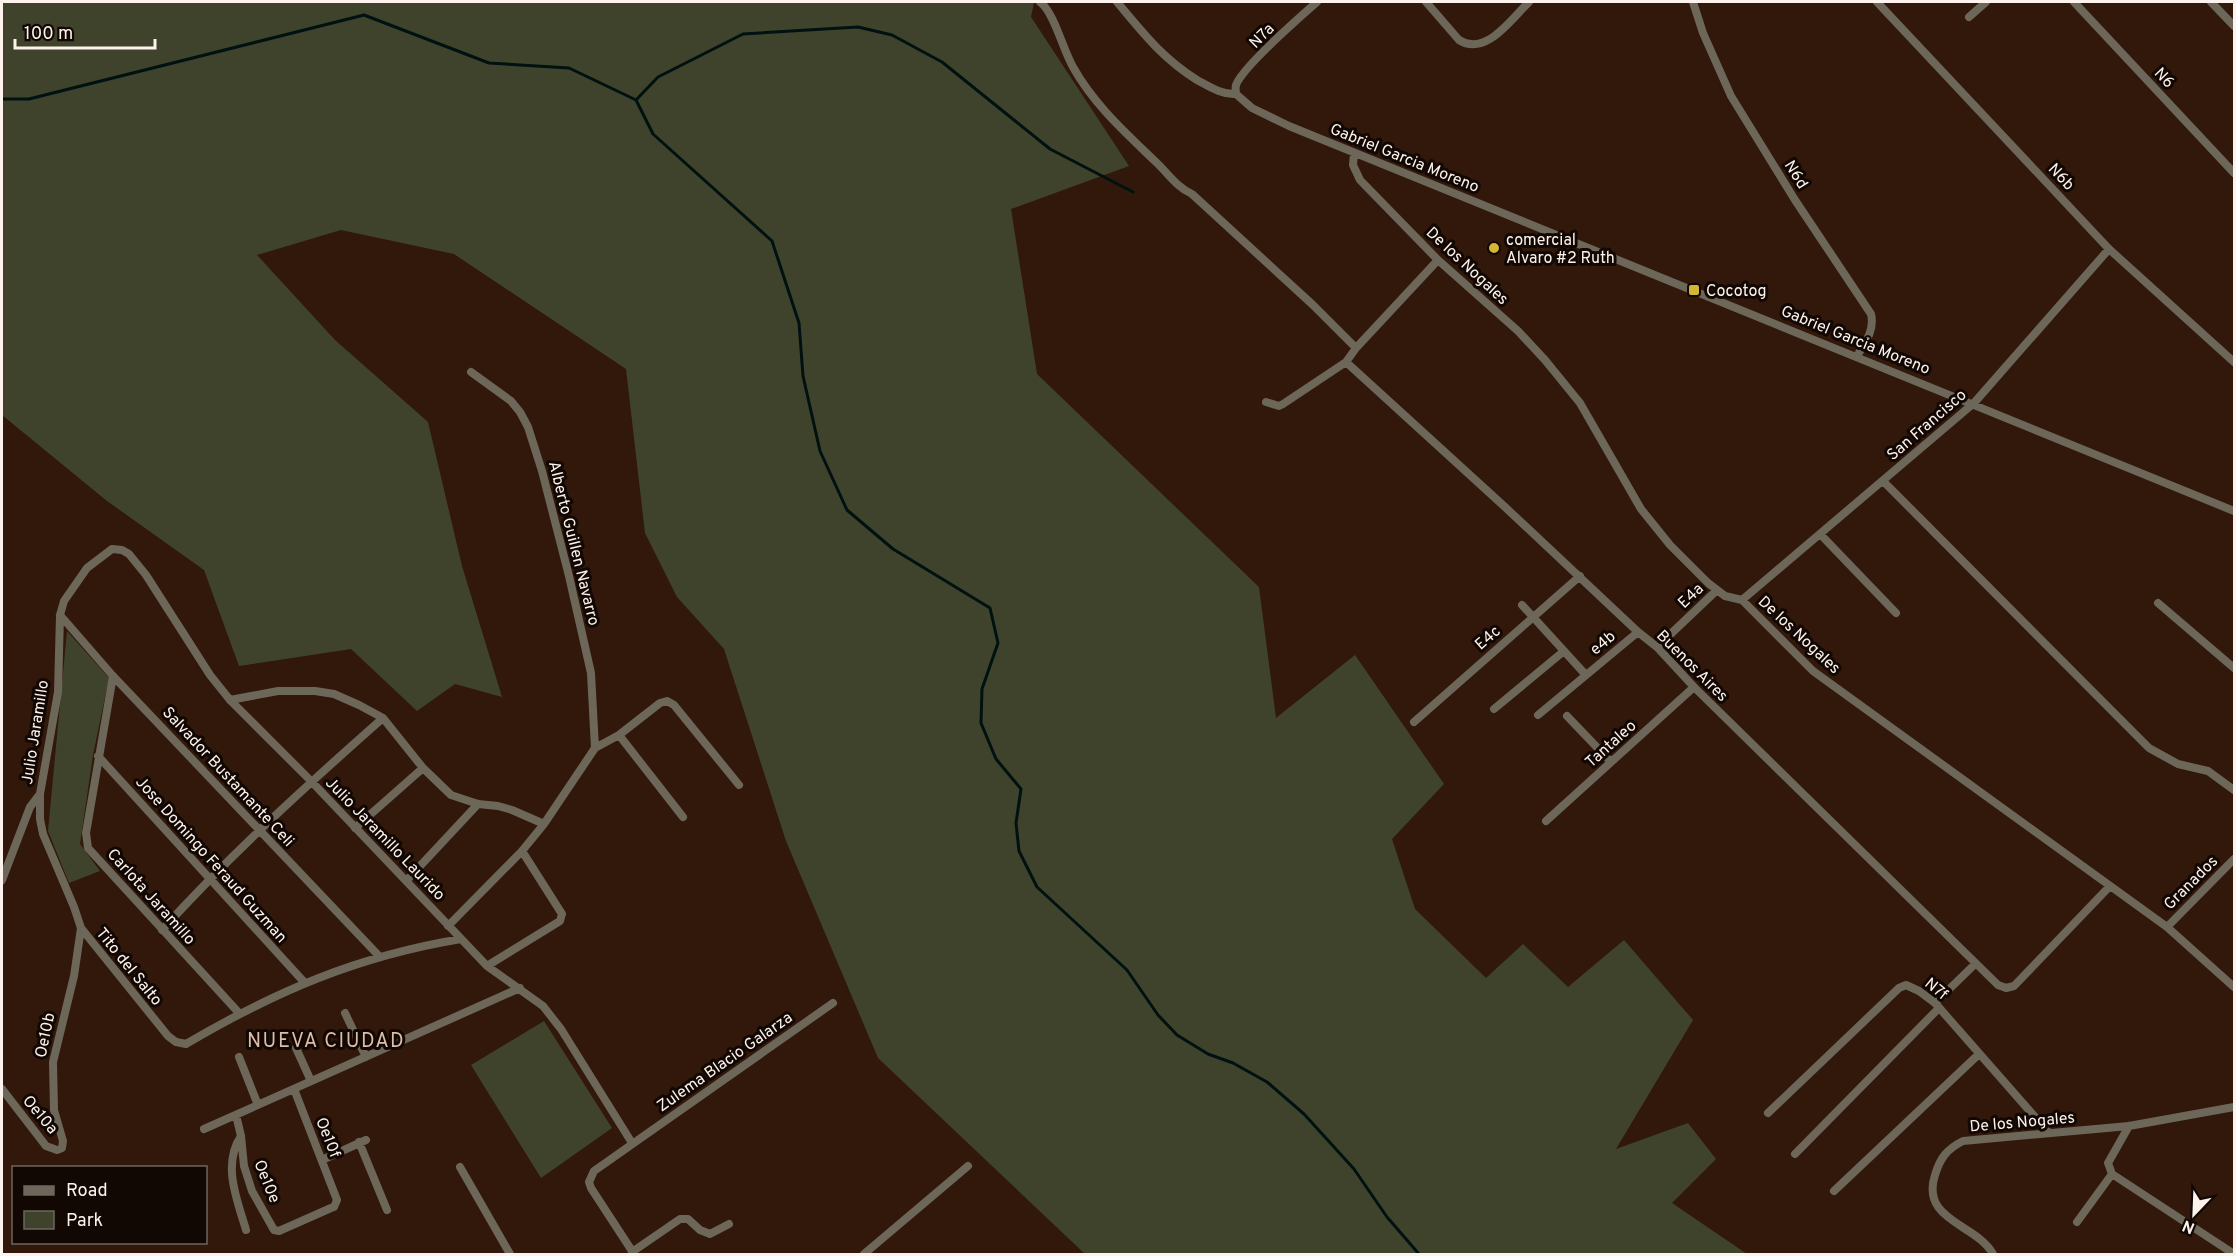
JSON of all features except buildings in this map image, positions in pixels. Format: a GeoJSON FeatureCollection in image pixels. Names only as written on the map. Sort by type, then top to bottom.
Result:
{"type":"FeatureCollection","features":[{"type":"Feature","properties":{"kind":"street"},"geometry":{"type":"LineString","coordinates":[[1041,2],[1054,21],[1062,47],[1084,86],[1109,116],[1169,175],[1179,188],[1192,194],[1313,305],[1356,348]]}},
{"type":"Feature","properties":{"kind":"street","name":"Gabriel Garcia Moreno"},"geometry":{"type":"LineString","coordinates":[[1117,2],[1136,27],[1174,65],[1223,94],[1236,94],[1252,108],[1289,126],[2235,511]]}},
{"type":"Feature","properties":{"kind":"street"},"geometry":{"type":"LineString","coordinates":[[1123,2],[1128,15]]}},
{"type":"Feature","properties":{"kind":"street","name":"N7a"},"geometry":{"type":"LineString","coordinates":[[1236,94],[1235,88],[1241,77],[1282,34],[1317,2]]}},
{"type":"Feature","properties":{"kind":"street"},"geometry":{"type":"LineString","coordinates":[[1426,2],[1459,40],[1474,46],[1490,40],[1528,2]]}},
{"type":"Feature","properties":{"kind":"street","name":"N6d"},"geometry":{"type":"LineString","coordinates":[[1693,2],[1703,33],[1731,96],[1795,200],[1871,314],[1873,321],[1869,337],[1857,356]]}},
{"type":"Feature","properties":{"kind":"street","name":"N6b"},"geometry":{"type":"LineString","coordinates":[[1877,2],[2109,249],[2235,362]]}},
{"type":"Feature","properties":{"kind":"street"},"geometry":{"type":"LineString","coordinates":[[1969,17],[1986,2]]}},
{"type":"Feature","properties":{"kind":"street","name":"N6"},"geometry":{"type":"LineString","coordinates":[[2074,2],[2235,172]]}},
{"type":"Feature","properties":{"kind":"street"},"geometry":{"type":"LineString","coordinates":[[2211,2],[2235,26]]}},
{"type":"Feature","properties":{"kind":"street","name":"De los Nogales"},"geometry":{"type":"LineString","coordinates":[[1354,153],[1353,165],[1358,177],[1438,260],[1518,331],[1571,390],[1641,509],[1670,545],[1717,590],[1729,598],[1742,600],[1813,671],[1877,715],[2167,927],[2235,987]]}},
{"type":"Feature","properties":{"kind":"street","name":"San Francisco"},"geometry":{"type":"LineString","coordinates":[[1742,600],[1974,403],[2109,249]]}},
{"type":"Feature","properties":{"kind":"street"},"geometry":{"type":"LineString","coordinates":[[1266,402],[1279,406],[1283,404],[1346,362],[1356,348],[1438,260]]}},
{"type":"Feature","properties":{"kind":"street","name":"Buenos Aires"},"geometry":{"type":"LineString","coordinates":[[1346,362],[1657,647],[1694,687],[1998,986],[2006,988],[2014,986],[2110,886]]}},
{"type":"Feature","properties":{"kind":"street","name":"Alberto Guillen Navarro"},"geometry":{"type":"LineString","coordinates":[[471,372],[511,401],[528,427],[542,471],[569,576],[591,674],[595,748]]}},
{"type":"Feature","properties":{"kind":"street"},"geometry":{"type":"LineString","coordinates":[[1883,481],[2149,748],[2178,764],[2208,771],[2235,790]]}},
{"type":"Feature","properties":{"kind":"street"},"geometry":{"type":"LineString","coordinates":[[1821,535],[1896,613]]}},
{"type":"Feature","properties":{"kind":"street","name":"Julio Jaramillo Laurido"},"geometry":{"type":"LineString","coordinates":[[60,615],[64,601],[87,568],[112,549],[122,550],[129,554],[146,575],[210,675],[230,700],[407,880],[487,966],[543,1006],[561,1029],[632,1143]]}},
{"type":"Feature","properties":{"kind":"street","name":"E4c"},"geometry":{"type":"LineString","coordinates":[[1414,722],[1580,576]]}},
{"type":"Feature","properties":{"kind":"street","name":"E4a"},"geometry":{"type":"LineString","coordinates":[[1657,647],[1717,590]]}},
{"type":"Feature","properties":{"kind":"street"},"geometry":{"type":"LineString","coordinates":[[2158,603],[2235,668]]}},
{"type":"Feature","properties":{"kind":"street"},"geometry":{"type":"LineString","coordinates":[[1522,605],[1585,674]]}},
{"type":"Feature","properties":{"kind":"street","name":"Salvador Bustamante Celi"},"geometry":{"type":"LineString","coordinates":[[60,615],[113,676],[379,956]]}},
{"type":"Feature","properties":{"kind":"street","name":"Julio Jaramillo"},"geometry":{"type":"LineString","coordinates":[[2,880],[30,807],[40,795],[58,692],[60,615]]}},
{"type":"Feature","properties":{"kind":"street","name":"e4b"},"geometry":{"type":"LineString","coordinates":[[1538,715],[1638,632]]}},
{"type":"Feature","properties":{"kind":"street"},"geometry":{"type":"LineString","coordinates":[[1494,709],[1564,651]]}},
{"type":"Feature","properties":{"kind":"street","name":"Carlota Jaramillo"},"geometry":{"type":"LineString","coordinates":[[113,676],[86,833],[88,848],[239,1013]]}},
{"type":"Feature","properties":{"kind":"street","name":"Tantaleo"},"geometry":{"type":"LineString","coordinates":[[1546,821],[1694,687]]}},
{"type":"Feature","properties":{"kind":"street"},"geometry":{"type":"LineString","coordinates":[[230,700],[278,691],[315,691],[334,694],[383,718],[423,768],[451,795],[478,804],[512,810],[544,824]]}},
{"type":"Feature","properties":{"kind":"street"},"geometry":{"type":"LineString","coordinates":[[448,926],[522,851],[544,824],[595,748],[619,735],[660,703],[667,701],[674,705],[738,785]]}},
{"type":"Feature","properties":{"kind":"street"},"geometry":{"type":"LineString","coordinates":[[1566,716],[1611,762]]}},
{"type":"Feature","properties":{"kind":"street"},"geometry":{"type":"LineString","coordinates":[[162,930],[209,878],[259,829],[383,718]]}},
{"type":"Feature","properties":{"kind":"street"},"geometry":{"type":"LineString","coordinates":[[619,735],[682,817]]}},
{"type":"Feature","properties":{"kind":"street","name":"Jose Domingo Feraud Guzman"},"geometry":{"type":"LineString","coordinates":[[98,756],[304,982]]}},
{"type":"Feature","properties":{"kind":"street"},"geometry":{"type":"LineString","coordinates":[[355,828],[423,768]]}},
{"type":"Feature","properties":{"kind":"street","name":"Tito del Salto"},"geometry":{"type":"LineString","coordinates":[[40,795],[40,819],[43,834],[81,928],[168,1036],[181,1044],[186,1044],[239,1013]]}},
{"type":"Feature","properties":{"kind":"street"},"geometry":{"type":"LineString","coordinates":[[407,880],[478,804]]}},
{"type":"Feature","properties":{"kind":"street"},"geometry":{"type":"LineString","coordinates":[[487,966],[560,921],[561,918],[562,914],[522,851]]}},
{"type":"Feature","properties":{"kind":"street","name":"Granados"},"geometry":{"type":"LineString","coordinates":[[2167,927],[2235,859]]}},
{"type":"Feature","properties":{"kind":"street","name":"Oe10b"},"geometry":{"type":"LineString","coordinates":[[62,1148],[63,1141],[54,1110],[53,1062],[74,976],[81,928]]}},
{"type":"Feature","properties":{"kind":"street"},"geometry":{"type":"LineString","coordinates":[[239,1013],[304,982],[379,956],[461,939]]}},
{"type":"Feature","properties":{"kind":"street"},"geometry":{"type":"LineString","coordinates":[[1795,1154],[1975,964]]}},
{"type":"Feature","properties":{"kind":"street","name":"N7f"},"geometry":{"type":"LineString","coordinates":[[1768,1113],[1899,988],[1909,986],[1937,1005],[2049,1133]]}},
{"type":"Feature","properties":{"kind":"street"},"geometry":{"type":"LineString","coordinates":[[204,1129],[520,988]]}},
{"type":"Feature","properties":{"kind":"street","name":"Zulema Blacio Galarza"},"geometry":{"type":"LineString","coordinates":[[633,1253],[591,1188],[590,1177],[600,1165],[833,1003]]}},
{"type":"Feature","properties":{"kind":"street"},"geometry":{"type":"LineString","coordinates":[[345,1013],[366,1057]]}},
{"type":"Feature","properties":{"kind":"street"},"geometry":{"type":"LineString","coordinates":[[296,1048],[311,1082]]}},
{"type":"Feature","properties":{"kind":"street"},"geometry":{"type":"LineString","coordinates":[[1834,1191],[1978,1054]]}},
{"type":"Feature","properties":{"kind":"street"},"geometry":{"type":"LineString","coordinates":[[239,1057],[258,1104]]}},
{"type":"Feature","properties":{"kind":"street","name":"Oe10a"},"geometry":{"type":"LineString","coordinates":[[2,1089],[46,1146],[57,1150],[62,1148]]}},
{"type":"Feature","properties":{"kind":"street","name":"Oe10f"},"geometry":{"type":"LineString","coordinates":[[294,1089],[336,1196]]}},
{"type":"Feature","properties":{"kind":"street","name":"De los Nogales"},"geometry":{"type":"LineString","coordinates":[[1993,1254],[1982,1240],[1944,1215],[1936,1202],[1932,1191],[1939,1160],[1951,1148],[1964,1141],[2129,1126],[2235,1107]]}},
{"type":"Feature","properties":{"kind":"street","name":"Oe10e"},"geometry":{"type":"LineString","coordinates":[[236,1115],[244,1166],[252,1191],[274,1230],[279,1231],[334,1207],[336,1196]]}},
{"type":"Feature","properties":{"kind":"street"},"geometry":{"type":"LineString","coordinates":[[2129,1126],[2108,1163],[2112,1174],[2235,1254]]}},
{"type":"Feature","properties":{"kind":"street"},"geometry":{"type":"LineString","coordinates":[[241,1136],[233,1154],[231,1173],[246,1230]]}},
{"type":"Feature","properties":{"kind":"street"},"geometry":{"type":"LineString","coordinates":[[322,1160],[363,1141],[387,1210]]}},
{"type":"Feature","properties":{"kind":"street"},"geometry":{"type":"LineString","coordinates":[[864,1254],[968,1166]]}},
{"type":"Feature","properties":{"kind":"street"},"geometry":{"type":"LineString","coordinates":[[460,1167],[510,1254]]}},
{"type":"Feature","properties":{"kind":"street"},"geometry":{"type":"LineString","coordinates":[[2077,1222],[2112,1174]]}},
{"type":"Feature","properties":{"kind":"street"},"geometry":{"type":"LineString","coordinates":[[633,1253],[680,1219],[688,1219],[700,1230],[710,1234],[729,1224]]}},
{"type":"Feature","properties":{"kind":"green space"},"geometry":{"type":"Polygon","coordinates":[[[2,2],[1034,2],[1031,17],[1129,166],[1011,209],[1037,374],[1259,587],[1276,718],[1355,655],[1444,784],[1392,839],[1415,909],[1486,978],[1523,944],[1568,987],[1624,940],[1693,1020],[1616,1149],[1688,1123],[1716,1159],[1672,1203],[1747,1254],[1085,1254],[878,1058],[786,841],[724,649],[677,597],[645,533],[626,369],[454,254],[341,230],[257,255],[335,340],[428,422],[462,566],[502,697],[455,684],[417,711],[351,649],[239,666],[204,570],[107,501],[2,415],[2,2]]]}},
{"type":"Feature","properties":{"kind":"green space"},"geometry":{"type":"Polygon","coordinates":[[[67,631],[109,678],[93,755],[80,844],[100,871],[69,883],[48,831],[67,631]]]}},
{"type":"Feature","properties":{"kind":"green space"},"geometry":{"type":"Polygon","coordinates":[[[544,1021],[612,1128],[541,1178],[471,1065],[544,1021]]]}},
{"type":"Feature","properties":{"kind":"waterway"},"geometry":{"type":"LineString","coordinates":[[2,99],[29,99],[364,15],[489,63],[569,68],[636,100],[653,134],[772,241],[799,323],[803,376],[820,451],[847,510],[893,549],[990,608],[998,643],[982,689],[981,723],[996,759],[1021,789],[1016,823],[1019,851],[1037,887],[1127,970],[1158,1015],[1177,1035],[1208,1054],[1233,1063],[1267,1082],[1304,1114],[1354,1169],[1387,1217],[1419,1254]]}},
{"type":"Feature","properties":{"kind":"waterway"},"geometry":{"type":"LineString","coordinates":[[636,100],[658,77],[743,34],[858,27],[892,35],[942,62],[1050,149],[1133,192]]}},
{"type":"Feature","properties":{"kind":"place","name":"comercial Alvaro #2 Ruth"},"geometry":{"type":"Point","coordinates":[1494,248]}},
{"type":"Feature","properties":{"kind":"place","name":"Cocotog"},"geometry":{"type":"Point","coordinates":[1694,290]}},
{"type":"Feature","properties":{"kind":"district","name":"NUEVA CIUDAD"},"geometry":{"type":"Point","coordinates":[326,1040]}}]}
